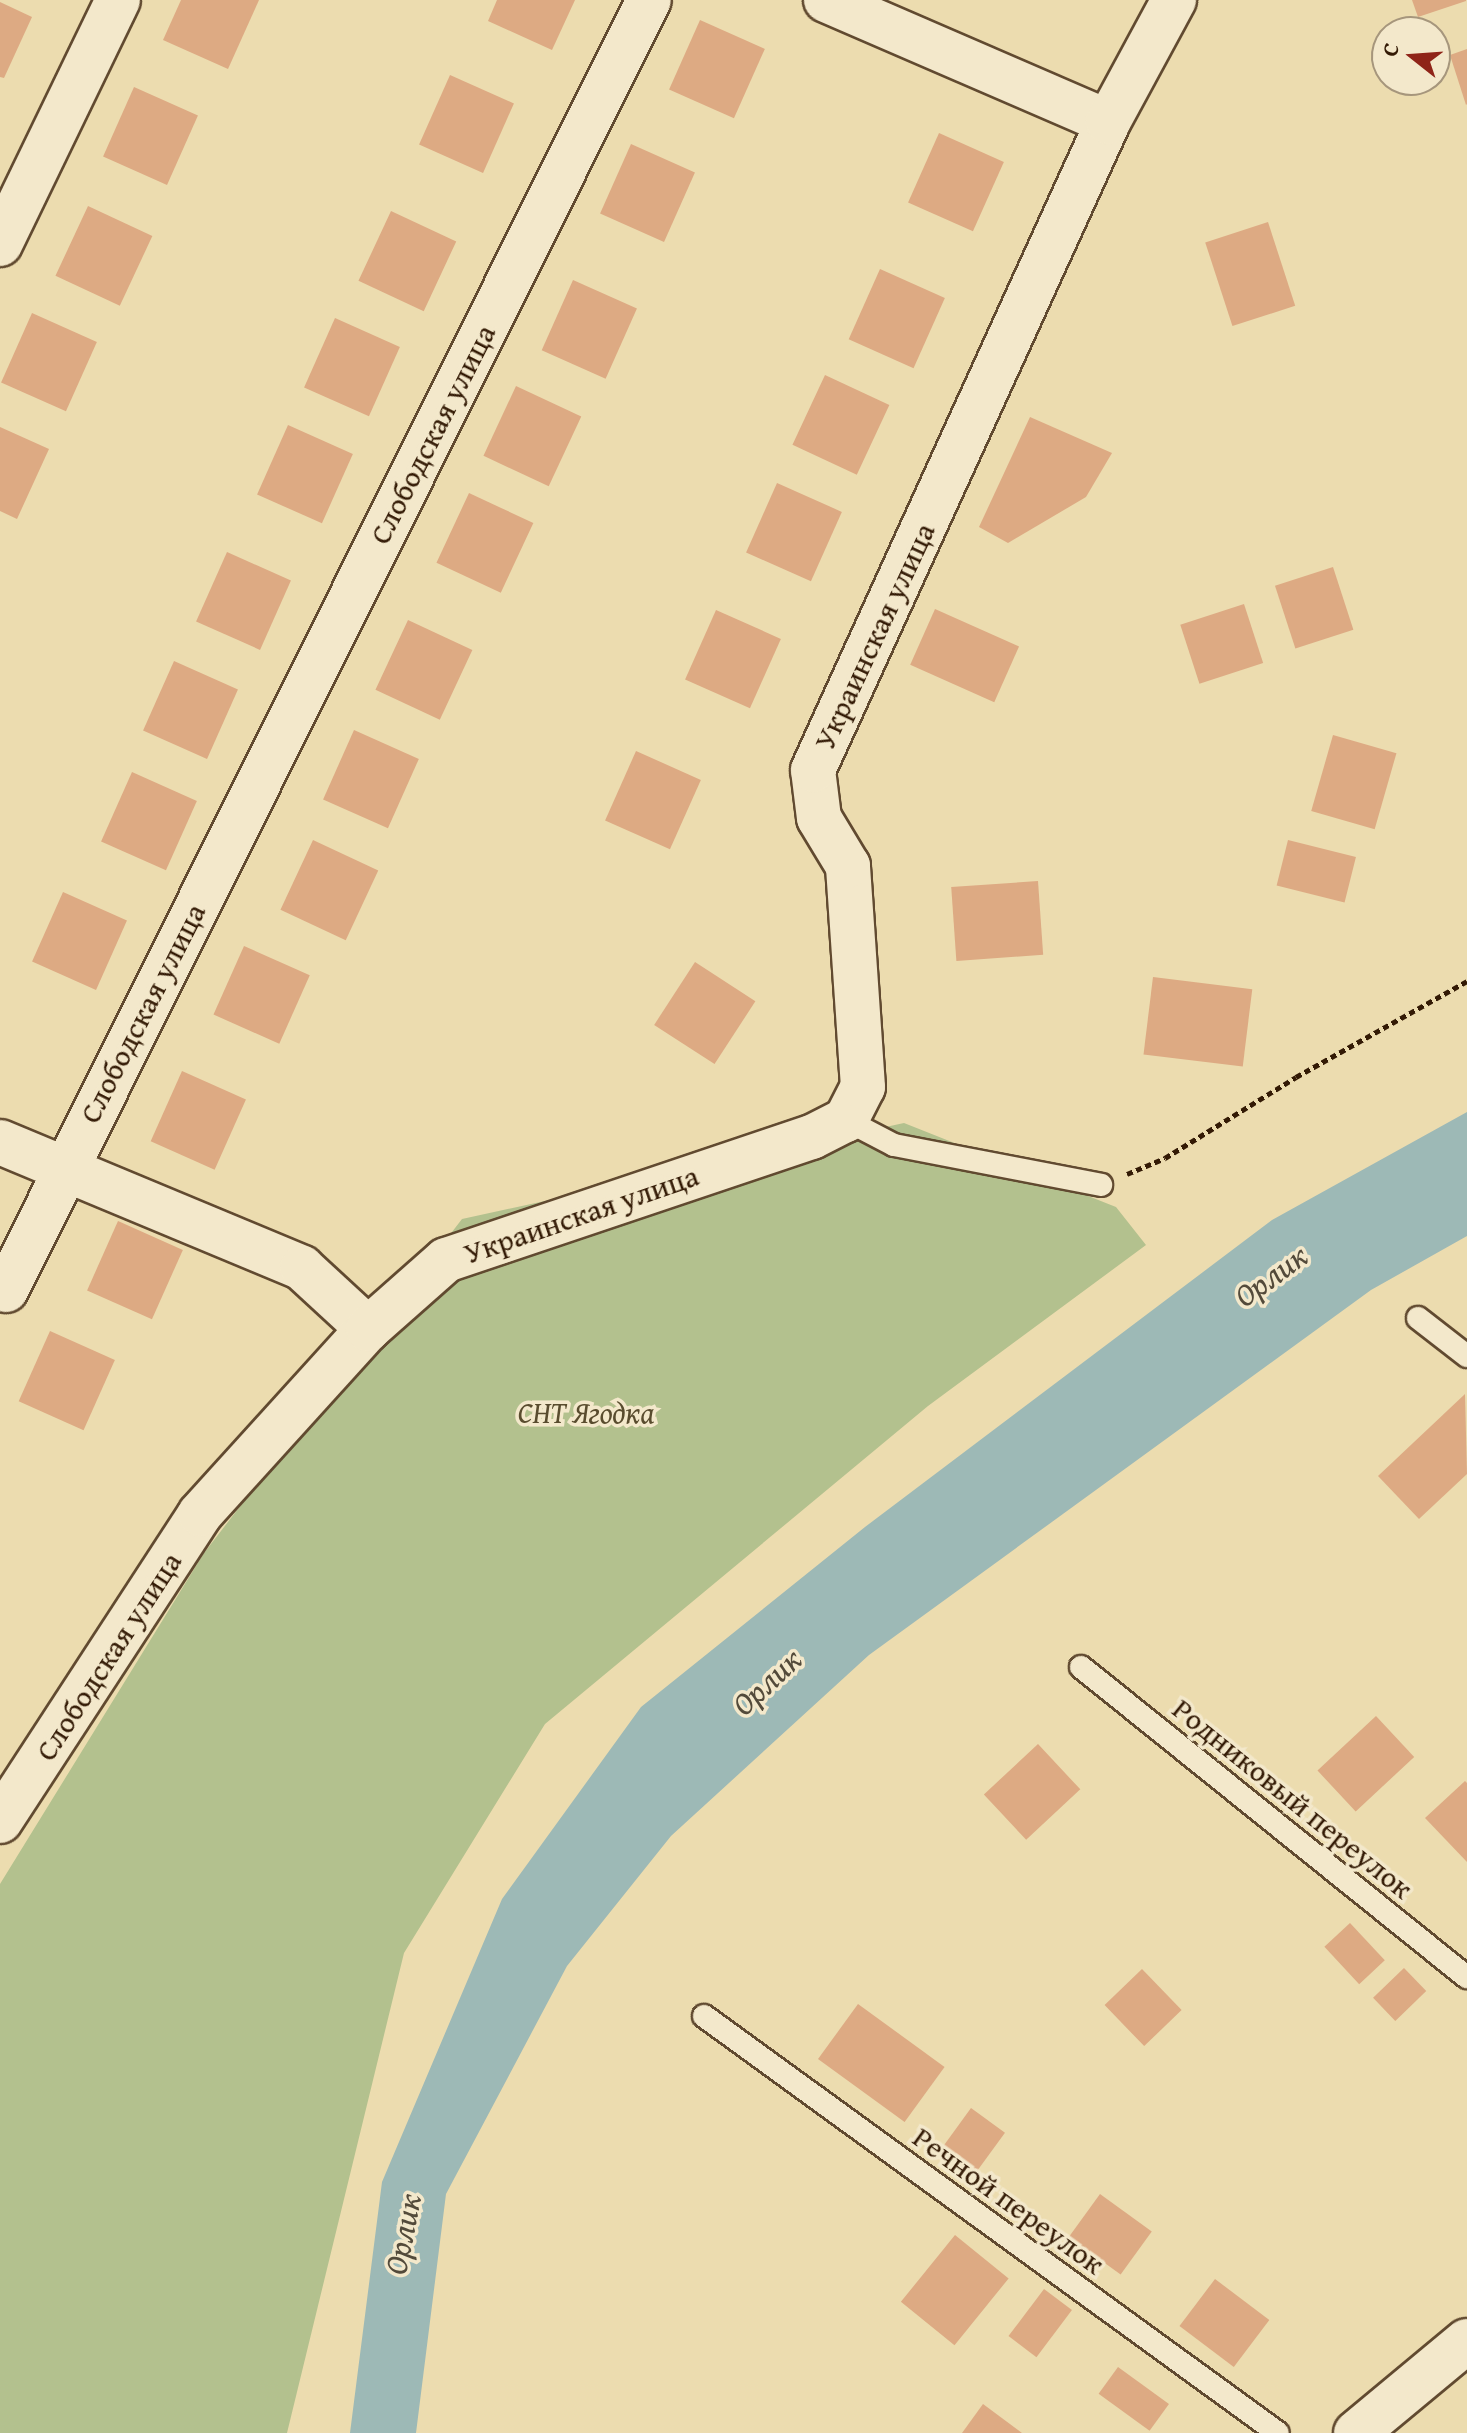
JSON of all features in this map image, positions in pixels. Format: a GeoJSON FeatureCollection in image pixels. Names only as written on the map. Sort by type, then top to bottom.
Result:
{"type":"FeatureCollection","features":[{"type":"Feature","properties":{"kind":"street"},"geometry":{"type":"LineString","coordinates":[[0,244],[118,0]]}},
{"type":"Feature","properties":{"kind":"street","name":"Слободская улица"},"geometry":{"type":"LineString","coordinates":[[66,1166],[649,0]]}},
{"type":"Feature","properties":{"kind":"street"},"geometry":{"type":"LineString","coordinates":[[826,0],[1108,122]]}},
{"type":"Feature","properties":{"kind":"street","name":"Украинская улица"},"geometry":{"type":"LineString","coordinates":[[368,1329],[446,1260],[812,1137],[846,1120],[863,1087],[848,866],[819,818],[813,770],[1108,122],[1174,0]]}},
{"type":"Feature","properties":{"kind":"street"},"geometry":{"type":"LineString","coordinates":[[0,1142],[66,1166],[302,1268],[368,1329]]}},
{"type":"Feature","properties":{"kind":"street"},"geometry":{"type":"LineString","coordinates":[[6,1290],[66,1166]]}},
{"type":"Feature","properties":{"kind":"street","name":"Слободская улица"},"geometry":{"type":"LineString","coordinates":[[0,1821],[200,1514],[368,1329]]}},
{"type":"Feature","properties":{"kind":"street"},"geometry":{"type":"LineString","coordinates":[[1356,2433],[1467,2341]]}},
{"type":"Feature","properties":{"kind":"lane"},"geometry":{"type":"LineString","coordinates":[[846,1120],[894,1145],[1101,1185]]}},
{"type":"Feature","properties":{"kind":"lane"},"geometry":{"type":"LineString","coordinates":[[1418,1318],[1467,1356]]}},
{"type":"Feature","properties":{"kind":"lane","name":"Родниковый переулок"},"geometry":{"type":"LineString","coordinates":[[1081,1667],[1467,1977]]}},
{"type":"Feature","properties":{"kind":"lane","name":"Речной переулок"},"geometry":{"type":"LineString","coordinates":[[704,2016],[1278,2433]]}},
{"type":"Feature","properties":{"kind":"path"},"geometry":{"type":"LineString","coordinates":[[1101,1185],[1165,1158],[1296,1077],[1467,981]]}},
{"type":"Feature","properties":{"kind":"green space","name":"СНТ Ягодка"},"geometry":{"type":"Polygon","coordinates":[[[904,1123],[1116,1207],[1146,1245],[928,1406],[545,1724],[404,1953],[287,2433],[0,2433],[0,1884],[204,1553],[462,1219],[904,1123]]]}},
{"type":"Feature","properties":{"kind":"water","name":"Орлик"},"geometry":{"type":"Polygon","coordinates":[[[1467,1112],[1467,1236],[1371,1290],[869,1655],[671,1836],[567,1966],[446,2194],[416,2433],[350,2433],[382,2182],[502,1899],[641,1707],[865,1527],[1272,1220],[1467,1112]]]}},
{"type":"Feature","properties":{"kind":"building"},"geometry":{"type":"Polygon","coordinates":[[[181,0],[259,0],[228,69],[163,40],[181,0]]]}},
{"type":"Feature","properties":{"kind":"building"},"geometry":{"type":"Polygon","coordinates":[[[497,0],[575,0],[552,50],[488,21],[497,0]]]}},
{"type":"Feature","properties":{"kind":"building"},"geometry":{"type":"Polygon","coordinates":[[[1412,0],[1466,0],[1421,16],[1418,16],[1412,0]]]}},
{"type":"Feature","properties":{"kind":"building"},"geometry":{"type":"Polygon","coordinates":[[[0,2],[32,17],[4,78],[0,77],[0,2]]]}},
{"type":"Feature","properties":{"kind":"building"},"geometry":{"type":"Polygon","coordinates":[[[700,20],[765,49],[734,118],[669,89],[700,20]]]}},
{"type":"Feature","properties":{"kind":"building"},"geometry":{"type":"Polygon","coordinates":[[[1467,49],[1466,105],[1451,58],[1451,55],[1467,49]]]}},
{"type":"Feature","properties":{"kind":"building"},"geometry":{"type":"Polygon","coordinates":[[[450,75],[514,103],[483,173],[419,144],[450,75]]]}},
{"type":"Feature","properties":{"kind":"building"},"geometry":{"type":"Polygon","coordinates":[[[134,87],[198,115],[167,185],[103,156],[134,87]]]}},
{"type":"Feature","properties":{"kind":"building"},"geometry":{"type":"Polygon","coordinates":[[[939,133],[1004,162],[973,231],[908,202],[939,133]]]}},
{"type":"Feature","properties":{"kind":"building"},"geometry":{"type":"Polygon","coordinates":[[[631,144],[695,172],[664,242],[600,213],[631,144]]]}},
{"type":"Feature","properties":{"kind":"building"},"geometry":{"type":"Polygon","coordinates":[[[88,206],[152,236],[120,306],[55,276],[88,206]]]}},
{"type":"Feature","properties":{"kind":"building"},"geometry":{"type":"Polygon","coordinates":[[[391,211],[456,241],[424,311],[358,281],[391,211]]]}},
{"type":"Feature","properties":{"kind":"building"},"geometry":{"type":"Polygon","coordinates":[[[1268,222],[1295,306],[1232,326],[1205,242],[1268,222]]]}},
{"type":"Feature","properties":{"kind":"building"},"geometry":{"type":"Polygon","coordinates":[[[880,269],[945,298],[914,368],[849,339],[880,269]]]}},
{"type":"Feature","properties":{"kind":"building"},"geometry":{"type":"Polygon","coordinates":[[[573,280],[637,308],[606,379],[542,350],[573,280]]]}},
{"type":"Feature","properties":{"kind":"building"},"geometry":{"type":"Polygon","coordinates":[[[32,313],[97,342],[66,411],[1,382],[32,313]]]}},
{"type":"Feature","properties":{"kind":"building"},"geometry":{"type":"Polygon","coordinates":[[[335,318],[400,347],[369,416],[304,387],[335,318]]]}},
{"type":"Feature","properties":{"kind":"building"},"geometry":{"type":"Polygon","coordinates":[[[825,375],[889,405],[857,475],[792,445],[825,375]]]}},
{"type":"Feature","properties":{"kind":"building"},"geometry":{"type":"Polygon","coordinates":[[[516,386],[581,416],[549,486],[483,456],[516,386]]]}},
{"type":"Feature","properties":{"kind":"building"},"geometry":{"type":"Polygon","coordinates":[[[1030,417],[1112,453],[1086,497],[1008,543],[979,527],[1030,417]]]}},
{"type":"Feature","properties":{"kind":"building"},"geometry":{"type":"Polygon","coordinates":[[[288,425],[353,454],[322,523],[257,494],[288,425]]]}},
{"type":"Feature","properties":{"kind":"building"},"geometry":{"type":"Polygon","coordinates":[[[0,427],[49,449],[17,519],[0,511],[0,427]]]}},
{"type":"Feature","properties":{"kind":"building"},"geometry":{"type":"Polygon","coordinates":[[[777,483],[842,512],[811,581],[746,552],[777,483]]]}},
{"type":"Feature","properties":{"kind":"building"},"geometry":{"type":"Polygon","coordinates":[[[469,493],[533,523],[501,593],[436,563],[469,493]]]}},
{"type":"Feature","properties":{"kind":"building"},"geometry":{"type":"Polygon","coordinates":[[[227,552],[291,580],[260,650],[196,621],[227,552]]]}},
{"type":"Feature","properties":{"kind":"building"},"geometry":{"type":"Polygon","coordinates":[[[1333,567],[1353,630],[1295,649],[1275,586],[1333,567]]]}},
{"type":"Feature","properties":{"kind":"building"},"geometry":{"type":"Polygon","coordinates":[[[1244,604],[1263,663],[1199,684],[1180,625],[1244,604]]]}},
{"type":"Feature","properties":{"kind":"building"},"geometry":{"type":"Polygon","coordinates":[[[935,609],[1019,646],[994,702],[910,665],[935,609]]]}},
{"type":"Feature","properties":{"kind":"building"},"geometry":{"type":"Polygon","coordinates":[[[716,610],[781,639],[750,708],[685,679],[716,610]]]}},
{"type":"Feature","properties":{"kind":"building"},"geometry":{"type":"Polygon","coordinates":[[[408,620],[472,650],[440,720],[375,690],[408,620]]]}},
{"type":"Feature","properties":{"kind":"building"},"geometry":{"type":"Polygon","coordinates":[[[174,661],[238,689],[207,759],[143,730],[174,661]]]}},
{"type":"Feature","properties":{"kind":"building"},"geometry":{"type":"Polygon","coordinates":[[[354,730],[419,759],[388,828],[323,799],[354,730]]]}},
{"type":"Feature","properties":{"kind":"building"},"geometry":{"type":"Polygon","coordinates":[[[1333,735],[1396,753],[1375,829],[1311,811],[1333,735]]]}},
{"type":"Feature","properties":{"kind":"building"},"geometry":{"type":"Polygon","coordinates":[[[636,751],[701,780],[670,849],[605,820],[636,751]]]}},
{"type":"Feature","properties":{"kind":"building"},"geometry":{"type":"Polygon","coordinates":[[[132,772],[197,801],[166,870],[101,841],[132,772]]]}},
{"type":"Feature","properties":{"kind":"building"},"geometry":{"type":"Polygon","coordinates":[[[313,840],[378,870],[346,940],[280,910],[313,840]]]}},
{"type":"Feature","properties":{"kind":"building"},"geometry":{"type":"Polygon","coordinates":[[[1288,840],[1356,857],[1345,903],[1277,886],[1288,840]]]}},
{"type":"Feature","properties":{"kind":"building"},"geometry":{"type":"Polygon","coordinates":[[[1038,881],[1043,955],[956,961],[951,887],[1038,881]]]}},
{"type":"Feature","properties":{"kind":"building"},"geometry":{"type":"Polygon","coordinates":[[[63,892],[127,920],[96,990],[32,961],[63,892]]]}},
{"type":"Feature","properties":{"kind":"building"},"geometry":{"type":"Polygon","coordinates":[[[244,946],[310,975],[279,1044],[213,1015],[244,946]]]}},
{"type":"Feature","properties":{"kind":"building"},"geometry":{"type":"Polygon","coordinates":[[[695,962],[755,1001],[715,1064],[654,1025],[695,962]]]}},
{"type":"Feature","properties":{"kind":"building"},"geometry":{"type":"Polygon","coordinates":[[[1153,977],[1252,989],[1243,1067],[1143,1054],[1153,977]]]}},
{"type":"Feature","properties":{"kind":"building"},"geometry":{"type":"Polygon","coordinates":[[[182,1071],[246,1099],[215,1170],[151,1141],[182,1071]]]}},
{"type":"Feature","properties":{"kind":"building"},"geometry":{"type":"Polygon","coordinates":[[[118,1221],[183,1250],[152,1319],[87,1290],[118,1221]]]}},
{"type":"Feature","properties":{"kind":"building"},"geometry":{"type":"Polygon","coordinates":[[[50,1331],[115,1360],[84,1430],[19,1401],[50,1331]]]}},
{"type":"Feature","properties":{"kind":"building"},"geometry":{"type":"Polygon","coordinates":[[[1465,1394],[1467,1474],[1419,1519],[1378,1476],[1465,1394]]]}},
{"type":"Feature","properties":{"kind":"building"},"geometry":{"type":"Polygon","coordinates":[[[1376,1716],[1414,1757],[1356,1812],[1317,1771],[1376,1716]]]}},
{"type":"Feature","properties":{"kind":"building"},"geometry":{"type":"Polygon","coordinates":[[[1038,1744],[1080,1789],[1026,1840],[984,1794],[1038,1744]]]}},
{"type":"Feature","properties":{"kind":"building"},"geometry":{"type":"Polygon","coordinates":[[[1465,1781],[1467,1783],[1467,1862],[1425,1818],[1465,1781]]]}},
{"type":"Feature","properties":{"kind":"building"},"geometry":{"type":"Polygon","coordinates":[[[1350,1923],[1385,1960],[1359,1984],[1324,1947],[1350,1923]]]}},
{"type":"Feature","properties":{"kind":"building"},"geometry":{"type":"Polygon","coordinates":[[[1404,1968],[1426,1991],[1395,2021],[1373,1998],[1404,1968]]]}},
{"type":"Feature","properties":{"kind":"building"},"geometry":{"type":"Polygon","coordinates":[[[1142,1969],[1182,2010],[1144,2046],[1105,2005],[1142,1969]]]}},
{"type":"Feature","properties":{"kind":"building"},"geometry":{"type":"Polygon","coordinates":[[[858,2004],[945,2067],[905,2122],[818,2059],[858,2004]]]}},
{"type":"Feature","properties":{"kind":"building"},"geometry":{"type":"Polygon","coordinates":[[[971,2108],[1005,2133],[973,2176],[939,2152],[971,2108]]]}},
{"type":"Feature","properties":{"kind":"building"},"geometry":{"type":"Polygon","coordinates":[[[1100,2194],[1152,2232],[1121,2274],[1069,2237],[1100,2194]]]}},
{"type":"Feature","properties":{"kind":"building"},"geometry":{"type":"Polygon","coordinates":[[[955,2235],[1009,2278],[955,2345],[901,2302],[955,2235]]]}},
{"type":"Feature","properties":{"kind":"building"},"geometry":{"type":"Polygon","coordinates":[[[1215,2279],[1269,2320],[1234,2367],[1179,2326],[1215,2279]]]}},
{"type":"Feature","properties":{"kind":"building"},"geometry":{"type":"Polygon","coordinates":[[[1044,2289],[1072,2310],[1036,2357],[1008,2336],[1044,2289]]]}},
{"type":"Feature","properties":{"kind":"building"},"geometry":{"type":"Polygon","coordinates":[[[1118,2367],[1169,2404],[1150,2431],[1099,2394],[1118,2367]]]}},
{"type":"Feature","properties":{"kind":"building"},"geometry":{"type":"Polygon","coordinates":[[[983,2404],[1022,2433],[962,2433],[983,2404]]]}}]}
